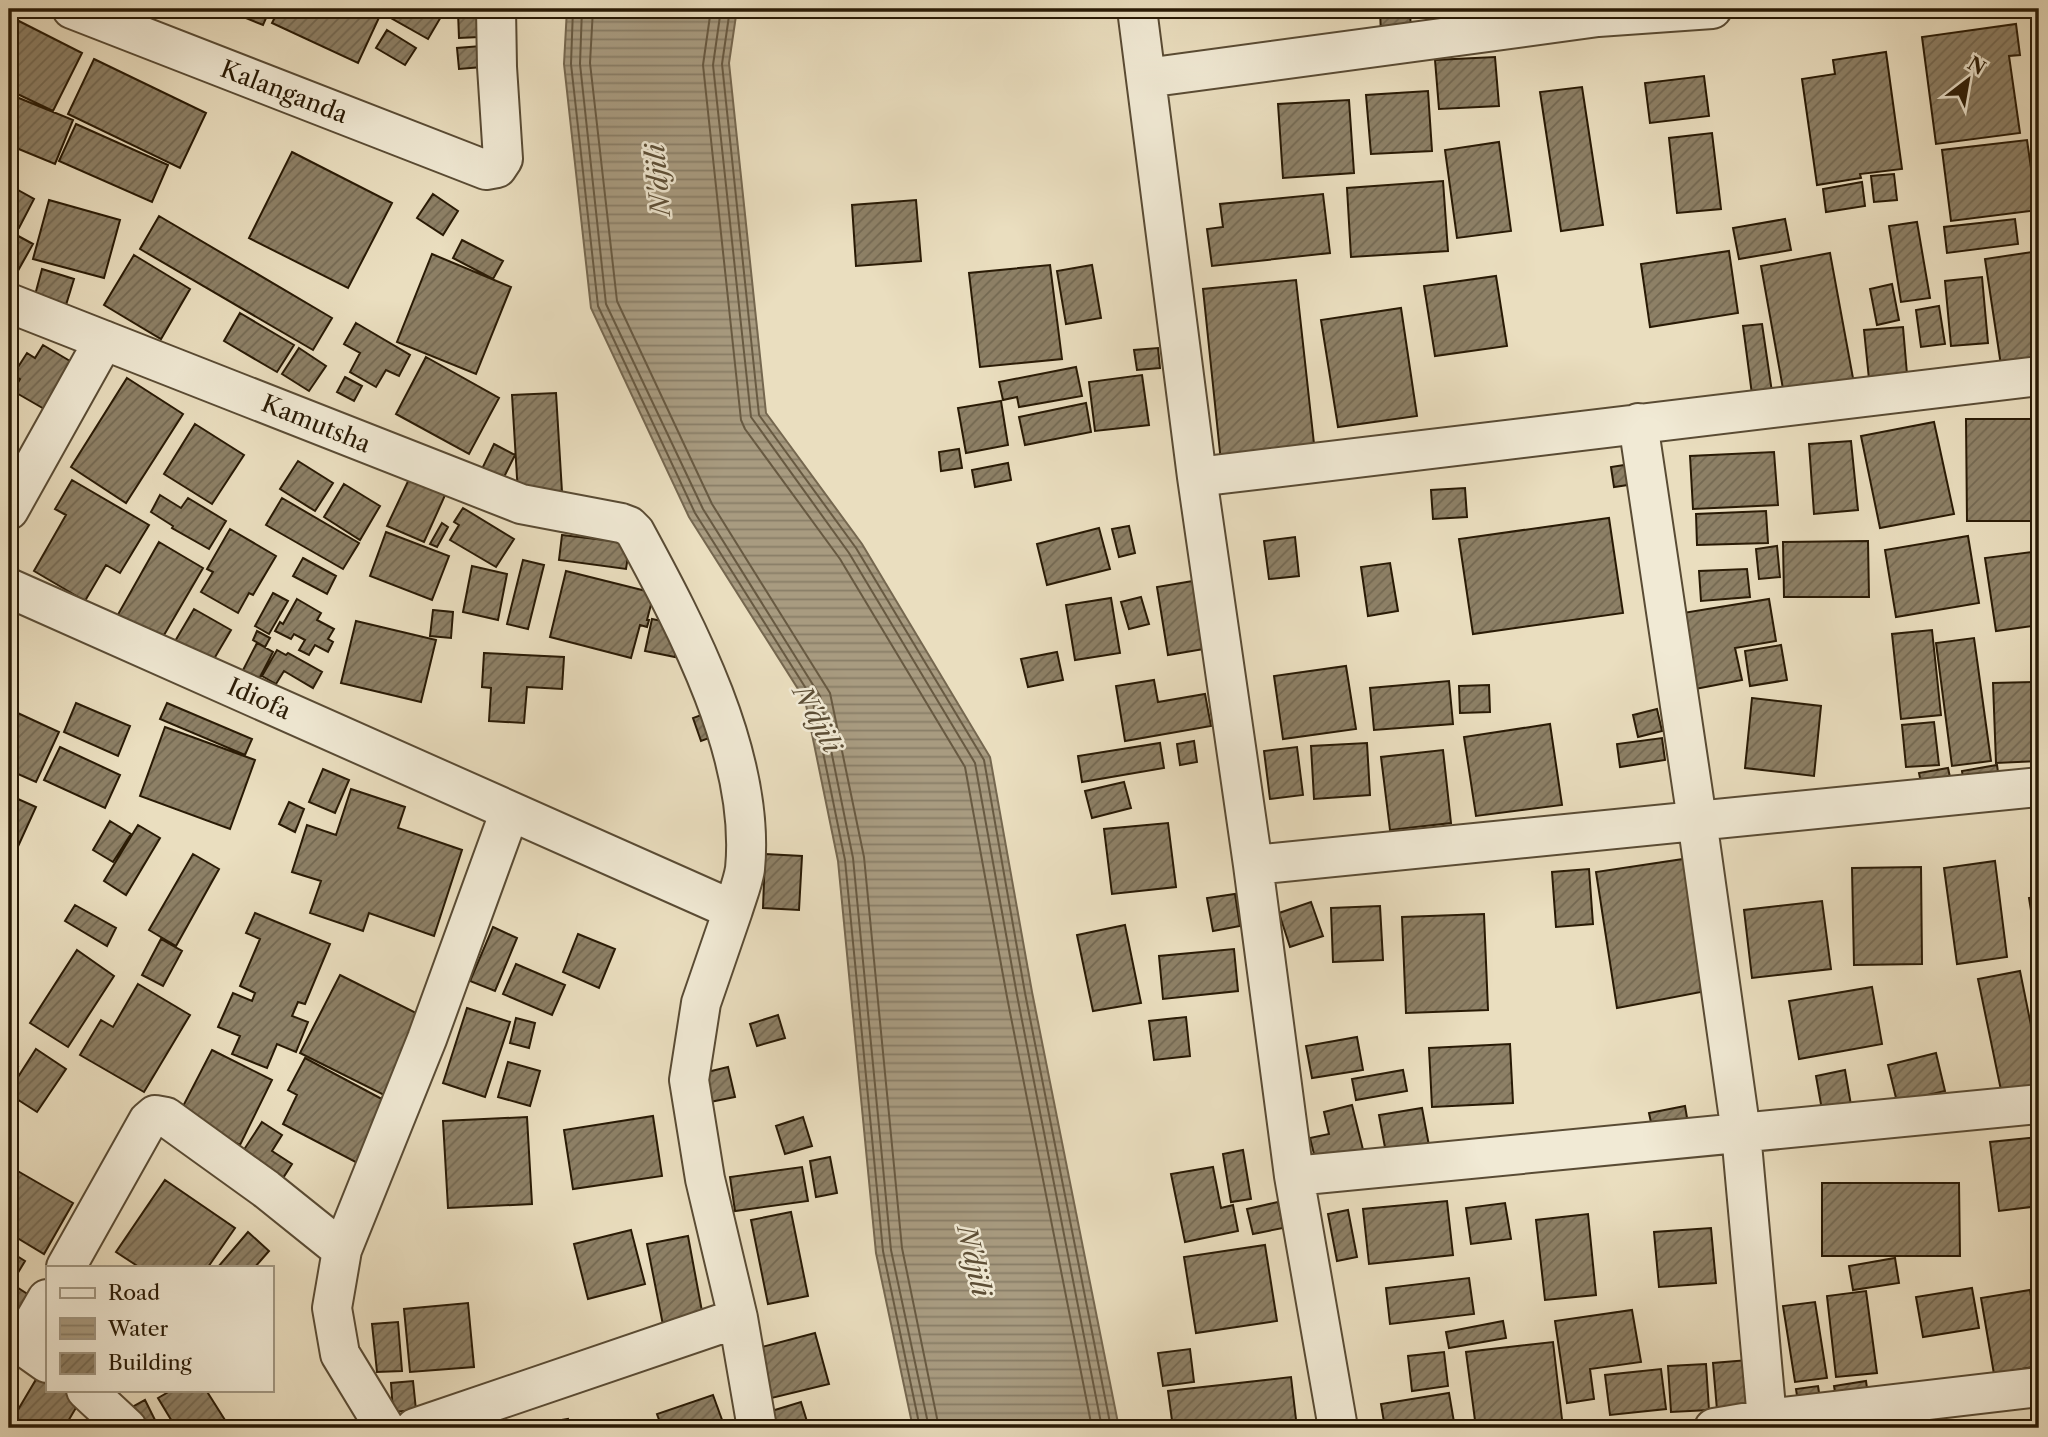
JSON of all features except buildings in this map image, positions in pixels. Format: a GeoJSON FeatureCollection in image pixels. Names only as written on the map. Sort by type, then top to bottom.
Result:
{"type":"FeatureCollection","features":[{"type":"Feature","properties":{"kind":"street","name":"Kalanganda"},"geometry":{"type":"LineString","coordinates":[[72,9],[486,170],[498,168],[503,159],[496,9]]}},
{"type":"Feature","properties":{"kind":"street"},"geometry":{"type":"LineString","coordinates":[[1136,9],[1197,477],[1253,865],[1294,1177],[1338,1428]]}},
{"type":"Feature","properties":{"kind":"street"},"geometry":{"type":"LineString","coordinates":[[1146,78],[1598,13],[1712,9]]}},
{"type":"Feature","properties":{"kind":"street","name":"Kamutsha"},"geometry":{"type":"LineString","coordinates":[[9,303],[521,503],[629,526],[635,532],[676,606],[713,692],[738,769],[746,822],[745,871],[733,910]]}},
{"type":"Feature","properties":{"kind":"street"},"geometry":{"type":"LineString","coordinates":[[9,510],[104,340]]}},
{"type":"Feature","properties":{"kind":"street"},"geometry":{"type":"LineString","coordinates":[[1197,477],[2039,376]]}},
{"type":"Feature","properties":{"kind":"street"},"geometry":{"type":"LineString","coordinates":[[1637,423],[1741,1133],[1768,1419]]}},
{"type":"Feature","properties":{"kind":"street","name":"Idiofa"},"geometry":{"type":"LineString","coordinates":[[9,588],[733,910]]}},
{"type":"Feature","properties":{"kind":"street"},"geometry":{"type":"LineString","coordinates":[[1253,865],[2039,787]]}},
{"type":"Feature","properties":{"kind":"street"},"geometry":{"type":"LineString","coordinates":[[385,1428],[340,1354],[332,1308],[342,1250],[427,1039],[510,811]]}},
{"type":"Feature","properties":{"kind":"street"},"geometry":{"type":"LineString","coordinates":[[733,910],[701,1003],[689,1080],[705,1179],[738,1318],[757,1428]]}},
{"type":"Feature","properties":{"kind":"street"},"geometry":{"type":"LineString","coordinates":[[1294,1177],[2039,1104]]}},
{"type":"Feature","properties":{"kind":"street"},"geometry":{"type":"LineString","coordinates":[[67,1266],[148,1121],[155,1115],[166,1117],[266,1188],[342,1250]]}},
{"type":"Feature","properties":{"kind":"street"},"geometry":{"type":"LineString","coordinates":[[46,1301],[23,1341],[23,1346],[46,1362]]}},
{"type":"Feature","properties":{"kind":"street"},"geometry":{"type":"LineString","coordinates":[[415,1428],[738,1318]]}},
{"type":"Feature","properties":{"kind":"street"},"geometry":{"type":"LineString","coordinates":[[1714,1428],[1768,1419],[2039,1387]]}},
{"type":"Feature","properties":{"kind":"street"},"geometry":{"type":"LineString","coordinates":[[88,1392],[127,1428]]}},
{"type":"Feature","properties":{"kind":"water","name":"N'djili"},"geometry":{"type":"Polygon","coordinates":[[[567,9],[737,9],[729,63],[766,413],[862,544],[990,757],[1032,992],[1119,1428],[913,1428],[876,1253],[838,861],[805,700],[689,517],[591,308],[564,64],[567,9]]]}}]}
